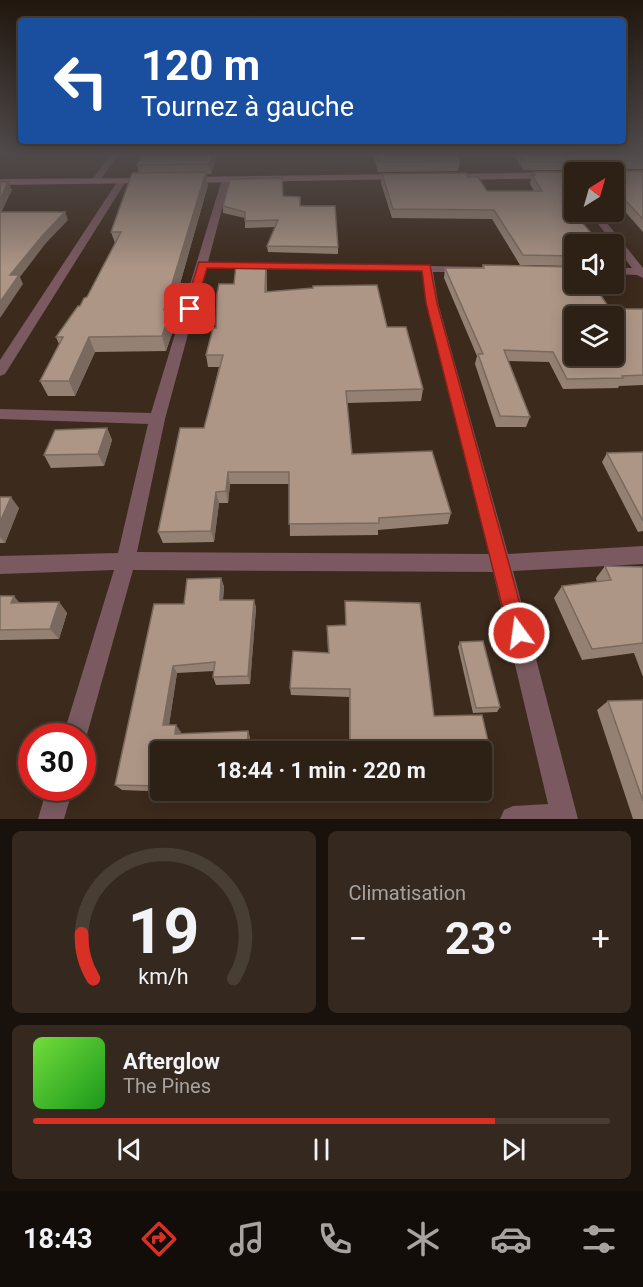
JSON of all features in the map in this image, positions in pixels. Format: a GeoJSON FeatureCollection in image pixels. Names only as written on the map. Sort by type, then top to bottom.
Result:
{"type":"FeatureCollection","features":[{"type":"Feature","properties":{"kind":"street"},"geometry":{"type":"LineString","coordinates":[[0,371],[115,192]]}},
{"type":"Feature","properties":{"kind":"street"},"geometry":{"type":"LineString","coordinates":[[79,723],[126,561],[157,419],[222,192]]}},
{"type":"Feature","properties":{"kind":"street"},"geometry":{"type":"LineString","coordinates":[[601,222],[642,273]]}},
{"type":"Feature","properties":{"kind":"street"},"geometry":{"type":"LineString","coordinates":[[203,265],[495,269]]}},
{"type":"Feature","properties":{"kind":"street"},"geometry":{"type":"LineString","coordinates":[[427,268],[432,303],[565,818],[513,819]]}},
{"type":"Feature","properties":{"kind":"street"},"geometry":{"type":"LineString","coordinates":[[624,272],[642,273]]}},
{"type":"Feature","properties":{"kind":"street"},"geometry":{"type":"LineString","coordinates":[[0,414],[157,419]]}},
{"type":"Feature","properties":{"kind":"street"},"geometry":{"type":"LineString","coordinates":[[0,565],[126,561],[501,563],[643,555]]}},
{"type":"Feature","properties":{"kind":"street"},"geometry":{"type":"LineString","coordinates":[[51,819],[56,801]]}},
{"type":"Feature","properties":{"kind":"building"},"geometry":{"type":"Polygon","coordinates":[[[125,192],[200,192],[164,310],[171,310],[162,336],[89,337],[69,381],[40,381],[63,337],[56,337],[87,297],[121,232],[111,232],[125,192]]]}},
{"type":"Feature","properties":{"kind":"building"},"geometry":{"type":"Polygon","coordinates":[[[227,192],[283,192],[283,196],[300,197],[300,206],[335,206],[338,247],[267,246],[278,220],[245,221],[245,212],[223,206],[227,192]]]}},
{"type":"Feature","properties":{"kind":"building"},"geometry":{"type":"Polygon","coordinates":[[[388,192],[564,192],[564,222],[582,222],[592,234],[564,234],[564,256],[523,255],[494,210],[393,209],[388,192]]]}},
{"type":"Feature","properties":{"kind":"building"},"geometry":{"type":"Polygon","coordinates":[[[624,192],[643,192],[643,219],[624,199],[624,192]]]}},
{"type":"Feature","properties":{"kind":"building"},"geometry":{"type":"Polygon","coordinates":[[[0,212],[65,212],[10,275],[19,275],[0,302],[0,212]]]}},
{"type":"Feature","properties":{"kind":"building"},"geometry":{"type":"Polygon","coordinates":[[[266,264],[265,292],[313,288],[313,286],[377,285],[387,327],[406,327],[423,389],[346,391],[352,454],[432,451],[451,513],[379,518],[379,523],[289,524],[289,472],[228,472],[226,491],[216,492],[211,531],[158,532],[180,428],[204,428],[223,355],[206,355],[213,328],[216,328],[219,284],[234,284],[236,265],[266,264]]]}},
{"type":"Feature","properties":{"kind":"building"},"geometry":{"type":"Polygon","coordinates":[[[483,265],[564,267],[564,294],[600,294],[608,306],[564,306],[564,366],[624,366],[624,309],[643,309],[643,375],[622,376],[623,378],[567,379],[553,352],[504,350],[530,417],[500,416],[478,354],[483,354],[445,268],[484,268],[483,265]]]}},
{"type":"Feature","properties":{"kind":"building"},"geometry":{"type":"Polygon","coordinates":[[[107,428],[98,454],[44,455],[55,430],[107,428]]]}},
{"type":"Feature","properties":{"kind":"building"},"geometry":{"type":"Polygon","coordinates":[[[643,452],[643,521],[607,453],[643,452]]]}},
{"type":"Feature","properties":{"kind":"building"},"geometry":{"type":"Polygon","coordinates":[[[0,497],[11,497],[0,522],[0,497]]]}},
{"type":"Feature","properties":{"kind":"building"},"geometry":{"type":"Polygon","coordinates":[[[605,566],[643,567],[643,643],[592,649],[562,586],[611,580],[605,566]]]}},
{"type":"Feature","properties":{"kind":"building"},"geometry":{"type":"Polygon","coordinates":[[[221,578],[220,600],[254,600],[248,676],[213,677],[215,662],[173,666],[163,725],[176,725],[175,734],[248,731],[248,741],[150,741],[150,786],[115,785],[154,604],[184,604],[187,579],[221,578]]]}},
{"type":"Feature","properties":{"kind":"building"},"geometry":{"type":"Polygon","coordinates":[[[0,596],[14,596],[11,603],[59,602],[50,629],[0,630],[0,596]]]}},
{"type":"Feature","properties":{"kind":"building"},"geometry":{"type":"Polygon","coordinates":[[[345,601],[420,603],[434,716],[482,715],[488,741],[350,741],[350,689],[290,688],[293,651],[329,653],[327,626],[346,625],[345,601]]]}},
{"type":"Feature","properties":{"kind":"building"},"geometry":{"type":"Polygon","coordinates":[[[483,641],[500,707],[476,708],[460,642],[483,641]]]}},
{"type":"Feature","properties":{"kind":"building"},"geometry":{"type":"Polygon","coordinates":[[[643,700],[643,801],[608,701],[643,700]]]}},
{"type":"Feature","properties":{"kind":"route"},"geometry":{"type":"LineString","coordinates":[[190,309],[203,265],[427,268],[432,303],[519,633]]}}]}
